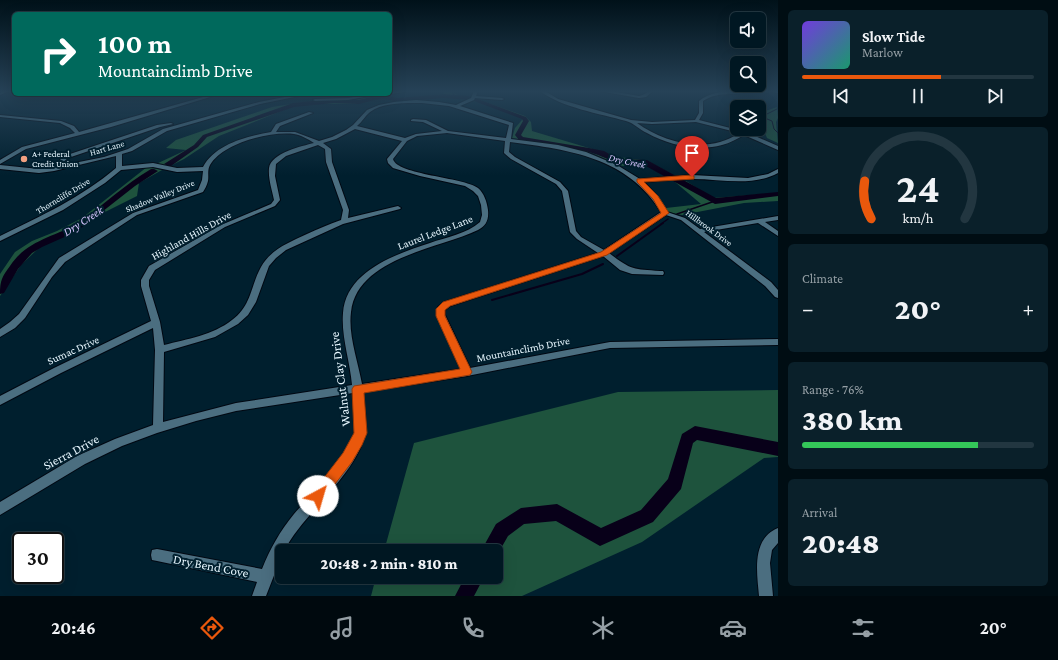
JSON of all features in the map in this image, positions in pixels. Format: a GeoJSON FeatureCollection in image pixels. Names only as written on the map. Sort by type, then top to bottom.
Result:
{"type":"FeatureCollection","features":[{"type":"Feature","properties":{"kind":"street"},"geometry":{"type":"LineString","coordinates":[[29,119],[61,122],[72,127],[78,134]]}},
{"type":"Feature","properties":{"kind":"street"},"geometry":{"type":"LineString","coordinates":[[0,162],[24,148],[131,119]]}},
{"type":"Feature","properties":{"kind":"street"},"geometry":{"type":"LineString","coordinates":[[54,169],[66,157],[187,119]]}},
{"type":"Feature","properties":{"kind":"street","name":"Hart Lane"},"geometry":{"type":"LineString","coordinates":[[0,167],[25,170],[54,169],[119,154],[130,150],[165,130],[202,119]]}},
{"type":"Feature","properties":{"kind":"street"},"geometry":{"type":"LineString","coordinates":[[273,132],[278,125],[294,119]]}},
{"type":"Feature","properties":{"kind":"street","name":"Highland Hills Drive"},"geometry":{"type":"LineString","coordinates":[[158,429],[160,350],[156,322],[145,286],[145,280],[152,268],[223,226],[273,205],[277,200],[272,166],[277,160],[287,154],[319,143],[354,127],[360,119]]}},
{"type":"Feature","properties":{"kind":"street","name":"Highland Hills Drive"},"geometry":{"type":"LineString","coordinates":[[494,119],[511,124],[508,140]]}},
{"type":"Feature","properties":{"kind":"street"},"geometry":{"type":"LineString","coordinates":[[623,119],[631,121],[659,123],[696,121],[730,129]]}},
{"type":"Feature","properties":{"kind":"street"},"geometry":{"type":"LineString","coordinates":[[413,120],[424,121],[447,132]]}},
{"type":"Feature","properties":{"kind":"street"},"geometry":{"type":"LineString","coordinates":[[631,121],[643,130],[674,142],[706,146],[720,144],[737,136]]}},
{"type":"Feature","properties":{"kind":"street"},"geometry":{"type":"LineString","coordinates":[[354,127],[405,140],[416,135],[447,132],[508,140],[584,153],[615,166],[639,181],[655,197],[665,213],[604,253],[447,304],[441,309],[441,316],[467,372]]}},
{"type":"Feature","properties":{"kind":"street","name":"Shadow Valley Drive"},"geometry":{"type":"LineString","coordinates":[[0,334],[15,323],[26,310],[52,270],[62,260],[136,214],[201,192],[205,180],[205,169],[208,163],[235,144],[246,139],[273,132],[296,133],[319,143]]}},
{"type":"Feature","properties":{"kind":"street"},"geometry":{"type":"LineString","coordinates":[[751,136],[778,148]]}},
{"type":"Feature","properties":{"kind":"street","name":"Laurel Ledge Lane"},"geometry":{"type":"LineString","coordinates":[[349,296],[372,272],[388,261],[466,233],[477,228],[484,221],[485,215],[482,201],[480,194],[475,189],[460,183],[410,172],[395,167],[391,163],[390,159],[405,140]]}},
{"type":"Feature","properties":{"kind":"street"},"geometry":{"type":"LineString","coordinates":[[508,140],[506,152],[508,155],[558,183],[565,191],[573,232],[579,238],[604,253],[623,268],[635,272],[660,273]]}},
{"type":"Feature","properties":{"kind":"street"},"geometry":{"type":"LineString","coordinates":[[319,143],[328,149],[329,162],[346,210],[344,222]]}},
{"type":"Feature","properties":{"kind":"street"},"geometry":{"type":"LineString","coordinates":[[119,154],[119,168],[153,165],[177,170],[205,169]]}},
{"type":"Feature","properties":{"kind":"street","name":"Thorncliffe Drive"},"geometry":{"type":"LineString","coordinates":[[0,239],[18,232],[62,208],[103,182],[119,168]]}},
{"type":"Feature","properties":{"kind":"street"},"geometry":{"type":"LineString","coordinates":[[639,181],[680,178],[739,180],[770,176],[778,172]]}},
{"type":"Feature","properties":{"kind":"street"},"geometry":{"type":"LineString","coordinates":[[160,350],[223,331],[234,323],[246,312],[253,302],[262,270],[266,262],[274,254],[325,228],[398,208]]}},
{"type":"Feature","properties":{"kind":"street"},"geometry":{"type":"LineString","coordinates":[[346,210],[356,215],[365,217]]}},
{"type":"Feature","properties":{"kind":"street","name":"Hillbrook Drive"},"geometry":{"type":"LineString","coordinates":[[665,213],[683,219],[768,284],[778,295]]}},
{"type":"Feature","properties":{"kind":"street"},"geometry":{"type":"LineString","coordinates":[[699,231],[778,218]]}},
{"type":"Feature","properties":{"kind":"street"},"geometry":{"type":"LineString","coordinates":[[759,221],[778,234]]}},
{"type":"Feature","properties":{"kind":"street","name":"Walnut Clay Drive"},"geometry":{"type":"LineString","coordinates":[[259,596],[279,546],[291,528],[326,486],[356,445],[360,433],[358,389],[348,327],[347,311],[349,296]]}},
{"type":"Feature","properties":{"kind":"street","name":"Sumac Drive"},"geometry":{"type":"LineString","coordinates":[[0,401],[46,375],[103,350],[156,322]]}},
{"type":"Feature","properties":{"kind":"street","name":"Mountainclimb Drive"},"geometry":{"type":"LineString","coordinates":[[158,429],[208,413],[236,407],[467,372],[610,345],[778,342]]}},
{"type":"Feature","properties":{"kind":"street","name":"Sierra Drive"},"geometry":{"type":"LineString","coordinates":[[0,509],[81,460],[117,444],[158,429]]}},
{"type":"Feature","properties":{"kind":"street"},"geometry":{"type":"LineString","coordinates":[[766,596],[763,563],[766,547],[778,534]]}},
{"type":"Feature","properties":{"kind":"street","name":"Dry Bend Cove"},"geometry":{"type":"LineString","coordinates":[[157,555],[266,577]]}},
{"type":"Feature","properties":{"kind":"green space"},"geometry":{"type":"Polygon","coordinates":[[[238,119],[262,119],[219,136],[184,159],[168,167],[156,164],[186,150],[166,148],[176,140],[238,119]]]}},
{"type":"Feature","properties":{"kind":"green space"},"geometry":{"type":"Polygon","coordinates":[[[528,119],[531,122],[532,131],[619,157],[648,161],[677,177],[667,177],[641,163],[623,166],[590,152],[512,138],[515,128],[522,120],[528,119]]]}},
{"type":"Feature","properties":{"kind":"green space"},"geometry":{"type":"Polygon","coordinates":[[[766,119],[778,119],[776,122],[778,143],[767,138],[766,119]]]}},
{"type":"Feature","properties":{"kind":"green space"},"geometry":{"type":"Polygon","coordinates":[[[147,167],[162,170],[139,183],[137,196],[105,212],[64,236],[41,246],[21,265],[0,296],[0,274],[15,252],[32,241],[57,231],[82,218],[147,167]]]}},
{"type":"Feature","properties":{"kind":"green space"},"geometry":{"type":"Polygon","coordinates":[[[686,181],[713,198],[778,193],[778,201],[744,203],[682,215],[668,212],[666,208],[701,204],[675,182],[686,181]]]}},
{"type":"Feature","properties":{"kind":"green space"},"geometry":{"type":"Polygon","coordinates":[[[778,390],[778,457],[764,458],[642,542],[522,596],[371,596],[374,584],[503,584],[503,544],[386,544],[414,443],[618,392],[778,390]]]}},
{"type":"Feature","properties":{"kind":"waterway","name":"Dry Creek"},"geometry":{"type":"LineString","coordinates":[[168,164],[196,146],[205,136],[254,119]]}},
{"type":"Feature","properties":{"kind":"waterway","name":"Dry Creek"},"geometry":{"type":"LineString","coordinates":[[525,119],[526,121],[518,135],[521,139],[589,150],[601,153],[617,161],[644,162],[715,201],[778,194]]}},
{"type":"Feature","properties":{"kind":"waterway"},"geometry":{"type":"LineString","coordinates":[[767,119],[772,121],[774,129],[778,133]]}},
{"type":"Feature","properties":{"kind":"waterway","name":"Dry Creek"},"geometry":{"type":"LineString","coordinates":[[0,290],[14,267],[28,251],[47,240],[66,233],[81,224],[143,177],[154,171]]}},
{"type":"Feature","properties":{"kind":"waterway"},"geometry":{"type":"LineString","coordinates":[[677,214],[715,201]]}},
{"type":"Feature","properties":{"kind":"waterway"},"geometry":{"type":"LineString","coordinates":[[661,224],[668,219]]}},
{"type":"Feature","properties":{"kind":"waterway"},"geometry":{"type":"LineString","coordinates":[[617,256],[663,223]]}},
{"type":"Feature","properties":{"kind":"waterway"},"geometry":{"type":"LineString","coordinates":[[492,300],[582,274],[603,264]]}},
{"type":"Feature","properties":{"kind":"waterway"},"geometry":{"type":"LineString","coordinates":[[494,544],[502,530],[521,516],[557,512],[600,537],[647,516],[675,483],[687,439],[695,433],[778,449]]}},
{"type":"Feature","properties":{"kind":"waterway"},"geometry":{"type":"LineString","coordinates":[[464,596],[471,584]]}},
{"type":"Feature","properties":{"kind":"place","name":"A+ Federal Credit Union"},"geometry":{"type":"Point","coordinates":[24,159]}},
{"type":"Feature","properties":{"kind":"route"},"geometry":{"type":"LineString","coordinates":[[318,496],[348,458],[356,445],[360,433],[358,389],[467,372],[441,316],[441,309],[447,304],[604,253],[665,213],[655,197],[639,181],[692,177]]}}]}
